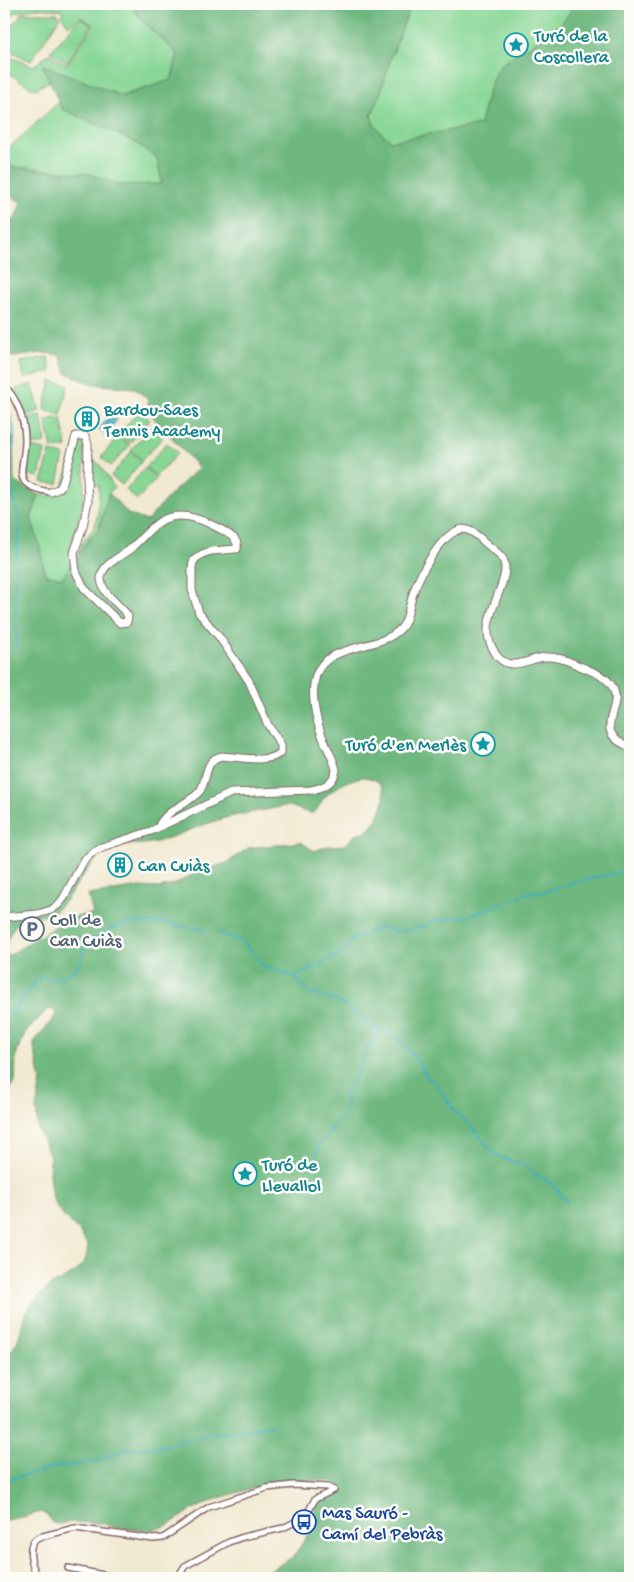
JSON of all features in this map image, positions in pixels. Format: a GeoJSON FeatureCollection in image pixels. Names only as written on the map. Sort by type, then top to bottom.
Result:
{"type":"FeatureCollection","features":[{"type":"Feature","properties":{"kind":"main road"},"geometry":{"type":"LineString","coordinates":[[51,492],[60,488],[63,482],[76,436],[85,436],[88,444],[88,501],[83,526],[74,553],[76,572],[84,588],[120,623],[127,622],[128,616],[106,592],[102,581],[102,573],[111,562],[129,550],[158,523],[173,517],[193,517],[236,539],[238,545],[237,549],[211,551],[202,554],[194,560],[192,567],[192,590],[199,613],[220,638],[248,681],[268,724],[281,745],[281,752],[278,756],[270,758],[222,756],[215,758],[210,762],[200,791],[162,819],[158,828]]}},
{"type":"Feature","properties":{"kind":"main road"},"geometry":{"type":"LineString","coordinates":[[4,917],[43,913],[54,908],[63,898],[84,860],[91,853],[102,847],[158,828],[231,793],[311,790],[321,788],[330,783],[336,770],[318,723],[314,694],[318,671],[325,662],[335,655],[397,632],[404,623],[414,591],[428,562],[443,542],[459,530],[472,532],[504,560],[505,574],[487,629],[490,644],[500,659],[512,665],[546,657],[561,658],[604,677],[612,686],[615,695],[615,705],[610,726],[611,734],[618,742],[630,747]]}},
{"type":"Feature","properties":{"kind":"street"},"geometry":{"type":"LineString","coordinates":[[4,386],[16,402],[24,428],[25,441],[20,471],[22,478],[30,486],[51,492]]}},
{"type":"Feature","properties":{"kind":"street"},"geometry":{"type":"LineString","coordinates":[[39,1578],[31,1560],[32,1544],[39,1537],[75,1528],[153,1539],[163,1538],[209,1507],[267,1488],[293,1485],[328,1487],[334,1490],[315,1499],[306,1516],[288,1526],[229,1542],[185,1566],[177,1578]]}},
{"type":"Feature","properties":{"kind":"street"},"geometry":{"type":"LineString","coordinates":[[68,1568],[119,1578]]}},
{"type":"Feature","properties":{"kind":"green space"},"geometry":{"type":"Polygon","coordinates":[[[4,4],[129,4],[147,26],[178,54],[171,80],[122,96],[43,65],[51,80],[36,89],[4,70],[4,55],[34,66],[48,54],[67,64],[94,25],[81,17],[69,26],[61,15],[63,10],[35,8],[15,13],[4,25],[4,4]]]}},
{"type":"Feature","properties":{"kind":"green space"},"geometry":{"type":"Polygon","coordinates":[[[129,4],[411,4],[389,64],[378,101],[371,115],[373,122],[381,133],[391,141],[480,125],[491,85],[500,66],[552,31],[569,14],[573,4],[630,4],[630,1578],[256,1578],[293,1557],[317,1521],[316,1506],[321,1500],[336,1490],[337,1486],[334,1482],[326,1480],[273,1482],[219,1498],[192,1510],[168,1525],[153,1530],[116,1528],[102,1523],[74,1522],[58,1524],[52,1523],[47,1514],[41,1512],[4,1522],[4,1354],[14,1348],[30,1306],[50,1286],[79,1269],[86,1258],[88,1246],[79,1231],[63,1216],[54,1202],[49,1174],[50,1156],[38,1129],[36,1108],[41,1081],[34,1042],[56,1015],[54,1010],[48,1009],[25,1033],[16,1055],[15,1083],[11,1087],[4,1089],[4,950],[4,413],[13,440],[14,481],[39,495],[31,518],[45,574],[62,578],[87,542],[98,531],[109,493],[128,514],[147,521],[169,496],[199,468],[152,416],[147,398],[134,388],[92,384],[66,373],[60,355],[44,353],[13,357],[4,355],[4,221],[14,221],[21,202],[4,192],[4,166],[90,174],[121,185],[162,184],[157,158],[133,141],[62,109],[42,65],[122,96],[171,80],[178,54],[147,26],[129,4]],[[358,778],[342,784],[333,790],[313,813],[284,806],[225,818],[160,841],[123,846],[108,851],[93,863],[62,905],[56,910],[46,915],[27,918],[18,923],[12,931],[4,950],[8,956],[61,923],[74,917],[93,914],[88,895],[139,887],[160,888],[176,884],[193,874],[227,863],[248,848],[301,842],[314,851],[328,846],[345,845],[356,834],[373,826],[383,805],[384,792],[382,786],[372,779],[358,778]]]}},
{"type":"Feature","properties":{"kind":"green space"},"geometry":{"type":"Polygon","coordinates":[[[411,4],[573,4],[569,14],[552,31],[500,66],[491,85],[480,125],[391,141],[381,133],[373,122],[371,115],[378,101],[389,64],[411,4]]]}},
{"type":"Feature","properties":{"kind":"green space"},"geometry":{"type":"Polygon","coordinates":[[[23,13],[57,13],[60,17],[31,61],[4,48],[4,33],[23,13]]]}},
{"type":"Feature","properties":{"kind":"green space"},"geometry":{"type":"Polygon","coordinates":[[[81,18],[92,25],[67,62],[50,52],[81,18]]]}},
{"type":"Feature","properties":{"kind":"green space"},"geometry":{"type":"Polygon","coordinates":[[[59,102],[133,141],[157,158],[162,184],[121,185],[90,174],[4,166],[4,142],[10,147],[59,102]]]}},
{"type":"Feature","properties":{"kind":"green space"},"geometry":{"type":"Polygon","coordinates":[[[48,357],[51,372],[24,378],[21,362],[48,357]]]}},
{"type":"Feature","properties":{"kind":"green space"},"geometry":{"type":"Polygon","coordinates":[[[51,381],[68,385],[61,415],[44,410],[51,381]]]}},
{"type":"Feature","properties":{"kind":"green space"},"geometry":{"type":"Polygon","coordinates":[[[32,384],[40,411],[26,415],[16,389],[32,384]]]}},
{"type":"Feature","properties":{"kind":"green space"},"geometry":{"type":"Polygon","coordinates":[[[139,411],[150,420],[130,443],[119,433],[139,411]]]}},
{"type":"Feature","properties":{"kind":"green space"},"geometry":{"type":"Polygon","coordinates":[[[41,415],[46,443],[33,445],[26,418],[41,415]]]}},
{"type":"Feature","properties":{"kind":"green space"},"geometry":{"type":"Polygon","coordinates":[[[61,417],[67,447],[52,449],[46,420],[61,417]]]}},
{"type":"Feature","properties":{"kind":"green space"},"geometry":{"type":"Polygon","coordinates":[[[151,427],[163,437],[142,460],[131,450],[151,427]]]}},
{"type":"Feature","properties":{"kind":"green space"},"geometry":{"type":"Polygon","coordinates":[[[119,436],[130,445],[111,466],[101,457],[119,436]]]}},
{"type":"Feature","properties":{"kind":"green space"},"geometry":{"type":"Polygon","coordinates":[[[80,437],[84,441],[84,500],[69,552],[73,563],[62,578],[44,574],[39,544],[31,518],[39,495],[54,496],[61,491],[77,441],[80,437]]]}},
{"type":"Feature","properties":{"kind":"green space"},"geometry":{"type":"Polygon","coordinates":[[[167,443],[178,453],[156,476],[146,467],[167,443]]]}},
{"type":"Feature","properties":{"kind":"green space"},"geometry":{"type":"Polygon","coordinates":[[[30,447],[45,450],[39,477],[25,474],[30,447]]]}},
{"type":"Feature","properties":{"kind":"green space"},"geometry":{"type":"Polygon","coordinates":[[[50,452],[64,455],[58,484],[42,482],[50,452]]]}},
{"type":"Feature","properties":{"kind":"green space"},"geometry":{"type":"Polygon","coordinates":[[[131,452],[142,461],[122,485],[111,476],[131,452]]]}},
{"type":"Feature","properties":{"kind":"green space"},"geometry":{"type":"Polygon","coordinates":[[[91,457],[100,465],[114,487],[109,493],[98,531],[87,541],[78,556],[80,545],[92,531],[98,513],[99,486],[91,483],[91,457]]]}},
{"type":"Feature","properties":{"kind":"green space"},"geometry":{"type":"Polygon","coordinates":[[[145,468],[157,478],[137,500],[126,490],[145,468]]]}},
{"type":"Feature","properties":{"kind":"water"},"geometry":{"type":"Polygon","coordinates":[[[109,415],[117,420],[106,435],[99,430],[109,415]]]}},
{"type":"Feature","properties":{"kind":"waterway"},"geometry":{"type":"LineString","coordinates":[[4,405],[11,417],[14,430],[14,444],[7,463],[8,476],[18,514],[19,535],[15,584],[17,648]]}},
{"type":"Feature","properties":{"kind":"waterway"},"geometry":{"type":"LineString","coordinates":[[296,976],[345,952],[353,939],[382,927],[393,931],[405,931],[421,927],[433,921],[469,916],[531,892],[545,892],[575,882],[630,870]]}},
{"type":"Feature","properties":{"kind":"waterway"},"geometry":{"type":"LineString","coordinates":[[4,1018],[15,1009],[31,986],[41,976],[55,979],[70,973],[81,962],[83,948],[88,942],[112,928],[128,923],[169,923],[205,931]]}},
{"type":"Feature","properties":{"kind":"waterway"},"geometry":{"type":"LineString","coordinates":[[218,932],[242,942],[263,966],[296,977],[300,984],[313,994],[334,1000],[352,1010],[373,1028],[390,1032],[412,1053],[427,1077],[435,1083],[456,1113],[471,1126],[488,1147],[497,1155],[513,1162],[522,1163],[540,1178],[545,1179],[568,1203]]}},
{"type":"Feature","properties":{"kind":"waterway"},"geometry":{"type":"LineString","coordinates":[[317,1155],[318,1147],[329,1133],[333,1124],[348,1111],[344,1095],[375,1037],[373,1028]]}},
{"type":"Feature","properties":{"kind":"waterway"},"geometry":{"type":"LineString","coordinates":[[4,1483],[11,1479],[55,1467],[94,1462],[126,1449],[159,1447],[206,1435],[242,1431],[273,1424]]}},
{"type":"Feature","properties":{"kind":"place","name":"Turó de la Coscollera"},"geometry":{"type":"Point","coordinates":[516,45]}},
{"type":"Feature","properties":{"kind":"place","name":"Bardou-Saes Tennis Academy"},"geometry":{"type":"Point","coordinates":[87,419]}},
{"type":"Feature","properties":{"kind":"place","name":"Turó d'en Merlès"},"geometry":{"type":"Point","coordinates":[483,744]}},
{"type":"Feature","properties":{"kind":"place","name":"Can Cuiàs"},"geometry":{"type":"Point","coordinates":[120,865]}},
{"type":"Feature","properties":{"kind":"place","name":"Coll de Can Cuiàs"},"geometry":{"type":"Point","coordinates":[32,929]}},
{"type":"Feature","properties":{"kind":"place","name":"Turó de Llevallol"},"geometry":{"type":"Point","coordinates":[245,1174]}},
{"type":"Feature","properties":{"kind":"place","name":"Mas Sauró - Camí del Pebràs"},"geometry":{"type":"Point","coordinates":[304,1522]}}]}
